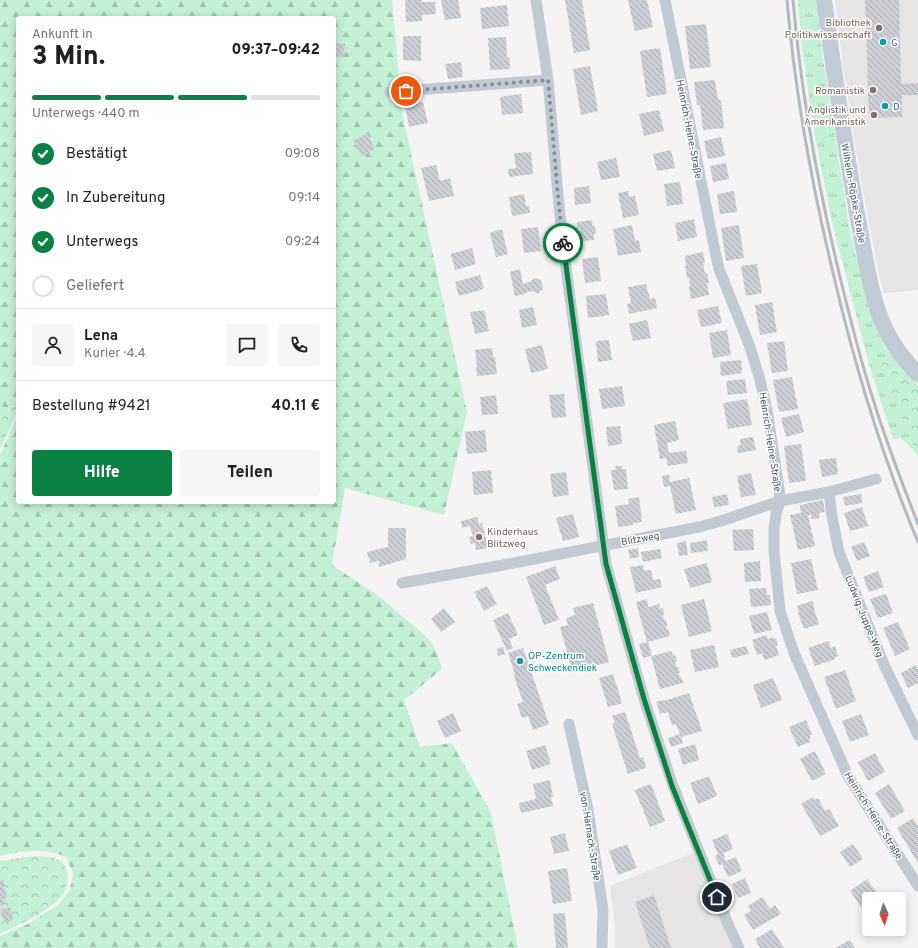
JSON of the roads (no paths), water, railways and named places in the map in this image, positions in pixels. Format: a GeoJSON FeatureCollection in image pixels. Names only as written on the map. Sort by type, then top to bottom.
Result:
{"type":"FeatureCollection","features":[{"type":"Feature","properties":{"kind":"main road","name":"Wilhelm-Röpke-Straße"},"geometry":{"type":"LineString","coordinates":[[824,0],[846,149],[874,298],[890,338],[898,351],[918,374]]}},
{"type":"Feature","properties":{"kind":"street"},"geometry":{"type":"LineString","coordinates":[[536,0],[548,80],[564,253],[606,564],[644,699],[672,786],[728,924],[740,948]]}},
{"type":"Feature","properties":{"kind":"street","name":"Heinrich-Heine-Straße"},"geometry":{"type":"LineString","coordinates":[[665,0],[719,269],[750,347],[760,380],[774,447],[780,501],[774,529],[774,551],[780,611],[794,653],[848,776],[918,886]]}},
{"type":"Feature","properties":{"kind":"street"},"geometry":{"type":"LineString","coordinates":[[390,92],[548,80]]}},
{"type":"Feature","properties":{"kind":"street","name":"Blitzweg"},"geometry":{"type":"LineString","coordinates":[[402,583],[699,527],[780,501],[829,492],[876,478]]}},
{"type":"Feature","properties":{"kind":"street","name":"Ludwig-Juppe-Weg"},"geometry":{"type":"LineString","coordinates":[[829,492],[839,552],[884,665],[918,735]]}},
{"type":"Feature","properties":{"kind":"street","name":"von-Harnack-Straße"},"geometry":{"type":"LineString","coordinates":[[569,724],[588,810],[596,861],[603,910],[602,948]]}},
{"type":"Feature","properties":{"kind":"railway"},"geometry":{"type":"LineString","coordinates":[[787,0],[790,35],[805,139],[818,208],[842,311],[870,411],[918,542]]}},
{"type":"Feature","properties":{"kind":"railway"},"geometry":{"type":"LineString","coordinates":[[793,0],[796,35],[811,139],[824,208],[840,277],[868,384],[894,462],[918,524]]}},
{"type":"Feature","properties":{"kind":"place","name":"Bibliothek Politikwissenschaft"},"geometry":{"type":"Point","coordinates":[879,28]}},
{"type":"Feature","properties":{"kind":"place","name":"G"},"geometry":{"type":"Point","coordinates":[883,42]}},
{"type":"Feature","properties":{"kind":"place","name":"Romanistik"},"geometry":{"type":"Point","coordinates":[873,90]}},
{"type":"Feature","properties":{"kind":"place","name":"D"},"geometry":{"type":"Point","coordinates":[885,106]}},
{"type":"Feature","properties":{"kind":"place","name":"Anglistik und Amerikanistik"},"geometry":{"type":"Point","coordinates":[874,115]}},
{"type":"Feature","properties":{"kind":"place","name":"Kinderhaus Blitzweg"},"geometry":{"type":"Point","coordinates":[479,537]}},
{"type":"Feature","properties":{"kind":"place","name":"OP-Zentrum Schweckendiek"},"geometry":{"type":"Point","coordinates":[520,661]}}]}
